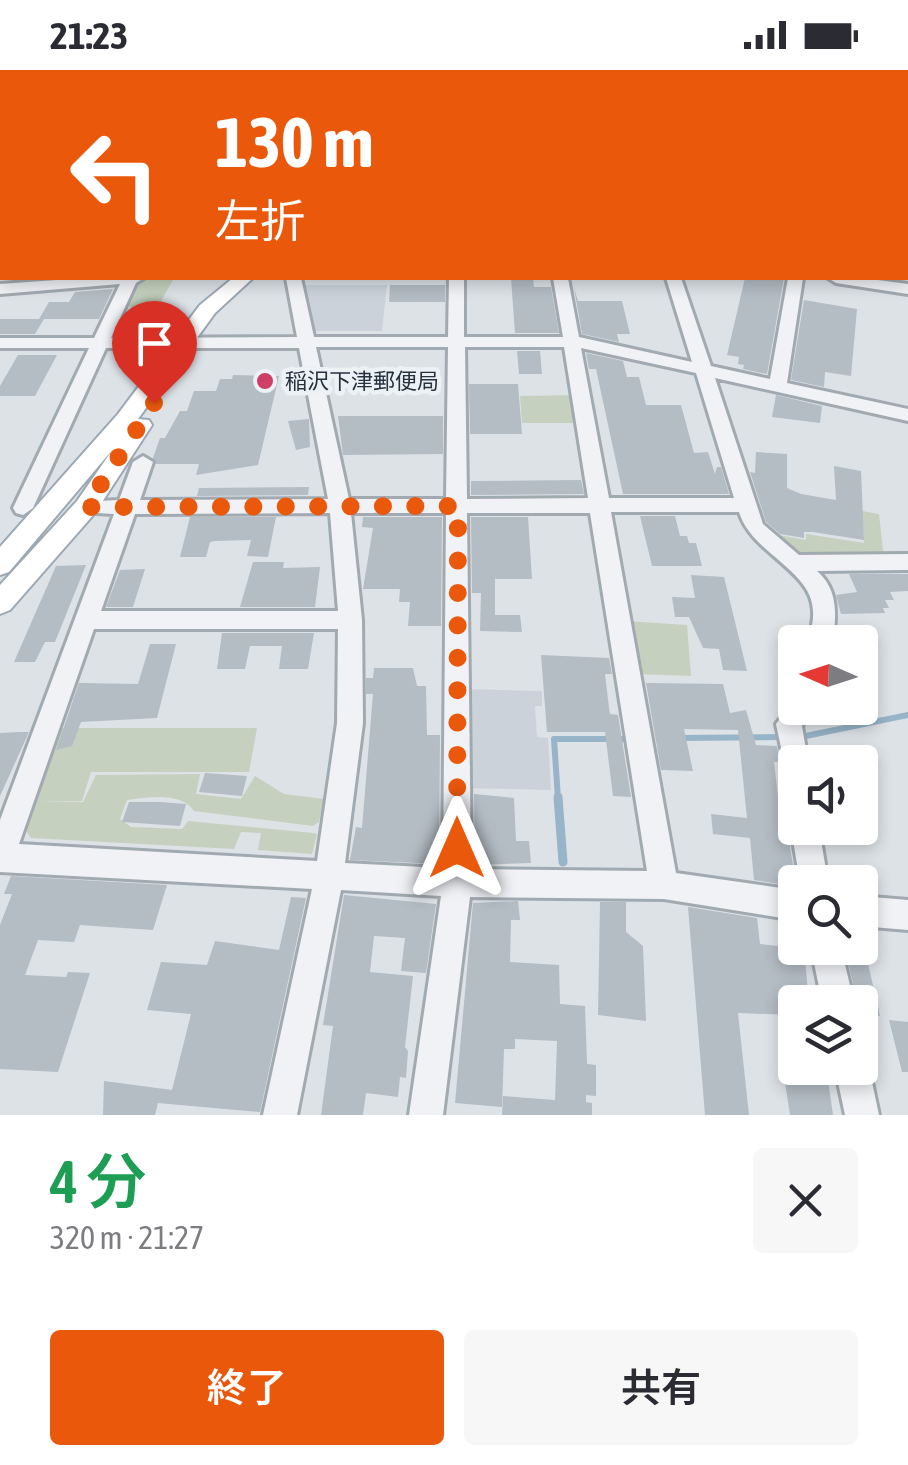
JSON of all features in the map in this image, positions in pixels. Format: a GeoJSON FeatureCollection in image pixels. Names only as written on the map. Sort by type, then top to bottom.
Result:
{"type":"FeatureCollection","features":[{"type":"Feature","properties":{"kind":"main road"},"geometry":{"type":"LineString","coordinates":[[0,565],[35,510],[186,342],[207,309],[242,280]]}},
{"type":"Feature","properties":{"kind":"main road"},"geometry":{"type":"LineString","coordinates":[[0,604],[86,507],[184,355],[186,342]]}},
{"type":"Feature","properties":{"kind":"street"},"geometry":{"type":"LineString","coordinates":[[0,289],[109,280]]}},
{"type":"Feature","properties":{"kind":"street"},"geometry":{"type":"LineString","coordinates":[[0,508],[35,510],[100,344],[132,280]]}},
{"type":"Feature","properties":{"kind":"street"},"geometry":{"type":"LineString","coordinates":[[280,1115],[329,876],[350,723],[350,620],[340,506],[293,280]]}},
{"type":"Feature","properties":{"kind":"street"},"geometry":{"type":"LineString","coordinates":[[426,1115],[457,884],[456,280]]}},
{"type":"Feature","properties":{"kind":"street"},"geometry":{"type":"LineString","coordinates":[[561,280],[664,884]]}},
{"type":"Feature","properties":{"kind":"street"},"geometry":{"type":"LineString","coordinates":[[675,280],[746,505],[760,536],[818,584],[825,609],[824,625]]}},
{"type":"Feature","properties":{"kind":"street"},"geometry":{"type":"LineString","coordinates":[[778,386],[796,280]]}},
{"type":"Feature","properties":{"kind":"street"},"geometry":{"type":"LineString","coordinates":[[849,280],[908,289]]}},
{"type":"Feature","properties":{"kind":"street"},"geometry":{"type":"LineString","coordinates":[[0,344],[571,342],[908,414]]}},
{"type":"Feature","properties":{"kind":"street"},"geometry":{"type":"LineString","coordinates":[[143,462],[0,858],[457,884],[664,884],[778,901]]}},
{"type":"Feature","properties":{"kind":"street"},"geometry":{"type":"LineString","coordinates":[[86,507],[746,505]]}},
{"type":"Feature","properties":{"kind":"street"},"geometry":{"type":"LineString","coordinates":[[792,563],[908,562]]}},
{"type":"Feature","properties":{"kind":"street"},"geometry":{"type":"LineString","coordinates":[[88,620],[350,620]]}},
{"type":"Feature","properties":{"kind":"street"},"geometry":{"type":"LineString","coordinates":[[878,912],[908,915]]}},
{"type":"Feature","properties":{"kind":"street"},"geometry":{"type":"LineString","coordinates":[[856,1085],[862,1115]]}},
{"type":"Feature","properties":{"kind":"shaded area"},"geometry":{"type":"Polygon","coordinates":[[[301,285],[387,285],[382,331],[310,331],[301,285]]]}},
{"type":"Feature","properties":{"kind":"shaded area"},"geometry":{"type":"Polygon","coordinates":[[[464,689],[542,691],[542,706],[535,706],[537,737],[548,738],[551,790],[464,788],[464,689]]]}},
{"type":"Feature","properties":{"kind":"green space"},"geometry":{"type":"Polygon","coordinates":[[[173,280],[152,317],[122,303],[137,283],[173,280]]]}},
{"type":"Feature","properties":{"kind":"green space"},"geometry":{"type":"Polygon","coordinates":[[[576,395],[580,423],[522,423],[520,396],[576,395]]]}},
{"type":"Feature","properties":{"kind":"green space"},"geometry":{"type":"Polygon","coordinates":[[[862,511],[879,514],[884,559],[801,560],[762,532],[806,540],[806,534],[864,543],[862,511]]]}},
{"type":"Feature","properties":{"kind":"green space"},"geometry":{"type":"Polygon","coordinates":[[[626,621],[687,625],[691,676],[635,674],[626,621]]]}},
{"type":"Feature","properties":{"kind":"green space"},"geometry":{"type":"Polygon","coordinates":[[[56,728],[257,728],[249,772],[91,772],[82,801],[38,801],[83,802],[96,775],[200,774],[196,794],[241,799],[255,776],[284,794],[324,799],[319,822],[313,826],[194,811],[181,801],[164,797],[127,800],[120,819],[131,827],[182,829],[188,821],[313,833],[317,834],[312,854],[258,850],[261,833],[241,832],[234,849],[31,838],[23,827],[35,801],[30,800],[56,728]]]}},
{"type":"Feature","properties":{"kind":"building"},"geometry":{"type":"Polygon","coordinates":[[[511,280],[533,280],[534,287],[551,287],[559,333],[515,333],[511,280]]]}},
{"type":"Feature","properties":{"kind":"building"},"geometry":{"type":"Polygon","coordinates":[[[745,280],[784,280],[767,374],[743,369],[744,365],[738,364],[739,357],[727,355],[745,280]]]}},
{"type":"Feature","properties":{"kind":"building"},"geometry":{"type":"Polygon","coordinates":[[[390,285],[445,285],[445,302],[389,302],[390,285]]]}},
{"type":"Feature","properties":{"kind":"building"},"geometry":{"type":"Polygon","coordinates":[[[574,288],[578,301],[622,301],[630,334],[617,334],[619,342],[582,334],[574,288]]]}},
{"type":"Feature","properties":{"kind":"building"},"geometry":{"type":"Polygon","coordinates":[[[113,289],[99,319],[39,319],[49,302],[69,302],[75,292],[113,289]]]}},
{"type":"Feature","properties":{"kind":"building"},"geometry":{"type":"Polygon","coordinates":[[[804,300],[857,309],[851,376],[825,372],[824,387],[791,380],[804,300]]]}},
{"type":"Feature","properties":{"kind":"building"},"geometry":{"type":"Polygon","coordinates":[[[0,319],[44,319],[35,334],[0,334],[0,319]]]}},
{"type":"Feature","properties":{"kind":"building"},"geometry":{"type":"Polygon","coordinates":[[[517,351],[540,351],[542,374],[519,374],[517,351]]]}},
{"type":"Feature","properties":{"kind":"building"},"geometry":{"type":"Polygon","coordinates":[[[586,353],[623,361],[627,377],[639,377],[646,405],[681,405],[694,453],[708,452],[715,474],[717,467],[721,467],[729,494],[623,494],[596,369],[589,369],[586,353]]]}},
{"type":"Feature","properties":{"kind":"building"},"geometry":{"type":"Polygon","coordinates":[[[18,355],[57,355],[35,396],[0,396],[0,386],[18,355]]]}},
{"type":"Feature","properties":{"kind":"building"},"geometry":{"type":"Polygon","coordinates":[[[233,375],[279,376],[258,465],[196,475],[199,464],[156,464],[153,458],[160,438],[165,438],[180,411],[187,411],[194,391],[216,391],[220,379],[232,379],[233,375]]]}},
{"type":"Feature","properties":{"kind":"building"},"geometry":{"type":"Polygon","coordinates":[[[469,384],[518,384],[522,434],[470,434],[469,384]]]}},
{"type":"Feature","properties":{"kind":"building"},"geometry":{"type":"Polygon","coordinates":[[[776,395],[822,406],[820,423],[772,417],[776,395]]]}},
{"type":"Feature","properties":{"kind":"building"},"geometry":{"type":"Polygon","coordinates":[[[338,416],[443,416],[443,454],[343,455],[338,416]]]}},
{"type":"Feature","properties":{"kind":"building"},"geometry":{"type":"Polygon","coordinates":[[[309,419],[310,447],[296,450],[288,421],[309,419]]]}},
{"type":"Feature","properties":{"kind":"building"},"geometry":{"type":"Polygon","coordinates":[[[756,452],[787,454],[787,488],[801,494],[836,500],[834,466],[861,471],[864,540],[813,532],[804,532],[804,538],[780,534],[766,522],[750,472],[755,473],[756,452]]]}},
{"type":"Feature","properties":{"kind":"building"},"geometry":{"type":"Polygon","coordinates":[[[581,480],[584,494],[471,495],[471,481],[581,480]]]}},
{"type":"Feature","properties":{"kind":"building"},"geometry":{"type":"Polygon","coordinates":[[[309,487],[308,495],[197,496],[199,488],[309,487]]]}},
{"type":"Feature","properties":{"kind":"building"},"geometry":{"type":"Polygon","coordinates":[[[640,516],[675,516],[680,536],[696,543],[702,566],[652,566],[640,516]]]}},
{"type":"Feature","properties":{"kind":"building"},"geometry":{"type":"Polygon","coordinates":[[[190,517],[276,517],[268,557],[247,556],[251,540],[210,542],[206,557],[180,557],[190,517]]]}},
{"type":"Feature","properties":{"kind":"building"},"geometry":{"type":"Polygon","coordinates":[[[363,517],[442,517],[441,626],[408,626],[410,602],[399,602],[400,589],[363,589],[373,528],[362,527],[363,517]]]}},
{"type":"Feature","properties":{"kind":"building"},"geometry":{"type":"Polygon","coordinates":[[[471,517],[528,517],[532,579],[495,579],[495,615],[520,615],[522,632],[480,631],[481,593],[472,593],[471,517]]]}},
{"type":"Feature","properties":{"kind":"building"},"geometry":{"type":"Polygon","coordinates":[[[253,562],[284,562],[283,568],[320,567],[315,607],[240,607],[253,562]]]}},
{"type":"Feature","properties":{"kind":"building"},"geometry":{"type":"Polygon","coordinates":[[[86,565],[55,642],[45,642],[35,662],[14,662],[56,566],[86,565]]]}},
{"type":"Feature","properties":{"kind":"building"},"geometry":{"type":"Polygon","coordinates":[[[145,569],[133,607],[106,607],[120,570],[145,569]]]}},
{"type":"Feature","properties":{"kind":"building"},"geometry":{"type":"Polygon","coordinates":[[[849,574],[908,574],[908,591],[890,592],[894,600],[885,600],[889,608],[883,608],[885,613],[841,614],[836,595],[857,592],[849,574]]]}},
{"type":"Feature","properties":{"kind":"building"},"geometry":{"type":"Polygon","coordinates":[[[691,575],[724,577],[747,671],[723,670],[719,649],[703,648],[689,617],[675,617],[672,597],[695,598],[691,575]]]}},
{"type":"Feature","properties":{"kind":"building"},"geometry":{"type":"Polygon","coordinates":[[[222,633],[314,633],[308,669],[279,669],[282,646],[250,646],[245,669],[217,669],[222,633]]]}},
{"type":"Feature","properties":{"kind":"building"},"geometry":{"type":"Polygon","coordinates":[[[150,644],[176,644],[157,718],[81,722],[72,746],[56,750],[79,683],[138,684],[150,644]]]}},
{"type":"Feature","properties":{"kind":"building"},"geometry":{"type":"Polygon","coordinates":[[[541,655],[609,658],[612,674],[605,674],[609,708],[610,714],[618,715],[631,797],[613,796],[605,732],[547,732],[541,655]]]}},
{"type":"Feature","properties":{"kind":"building"},"geometry":{"type":"Polygon","coordinates":[[[374,668],[413,668],[417,686],[426,686],[427,735],[440,735],[439,864],[350,860],[356,827],[362,828],[373,694],[366,694],[366,678],[373,678],[374,668]]]}},
{"type":"Feature","properties":{"kind":"building"},"geometry":{"type":"Polygon","coordinates":[[[646,683],[723,684],[730,713],[746,710],[756,745],[777,746],[778,762],[774,762],[778,845],[790,845],[793,865],[778,865],[778,884],[754,880],[750,838],[713,834],[711,814],[747,818],[738,730],[684,729],[693,771],[661,770],[646,683]]]}},
{"type":"Feature","properties":{"kind":"building"},"geometry":{"type":"Polygon","coordinates":[[[29,732],[0,796],[0,733],[29,732]]]}},
{"type":"Feature","properties":{"kind":"building"},"geometry":{"type":"Polygon","coordinates":[[[205,773],[247,776],[242,796],[199,792],[205,773]]]}},
{"type":"Feature","properties":{"kind":"building"},"geometry":{"type":"Polygon","coordinates":[[[474,794],[514,798],[516,841],[529,841],[531,863],[475,865],[474,794]]]}},
{"type":"Feature","properties":{"kind":"building"},"geometry":{"type":"Polygon","coordinates":[[[129,802],[186,804],[180,826],[122,822],[129,802]]]}},
{"type":"Feature","properties":{"kind":"building"},"geometry":{"type":"Polygon","coordinates":[[[11,876],[167,885],[153,930],[80,925],[74,942],[38,940],[25,975],[66,977],[68,972],[90,973],[58,1072],[0,1069],[0,925],[12,894],[4,894],[11,876]]]}},
{"type":"Feature","properties":{"kind":"building"},"geometry":{"type":"Polygon","coordinates":[[[344,895],[436,904],[426,973],[401,971],[405,938],[374,936],[370,972],[413,976],[405,1047],[406,1078],[400,1077],[398,1097],[366,1093],[363,1115],[321,1115],[333,1026],[323,1025],[344,895]]]}},
{"type":"Feature","properties":{"kind":"building"},"geometry":{"type":"Polygon","coordinates":[[[291,897],[306,898],[260,1112],[158,1103],[155,1115],[103,1115],[104,1081],[172,1090],[191,1014],[147,1010],[161,962],[207,965],[215,941],[279,950],[291,897]]]}},
{"type":"Feature","properties":{"kind":"building"},"geometry":{"type":"Polygon","coordinates":[[[518,901],[520,920],[511,920],[510,962],[559,965],[560,1004],[585,1006],[587,1064],[596,1065],[596,1096],[586,1095],[586,1102],[592,1103],[592,1115],[502,1115],[503,1096],[555,1100],[557,1041],[515,1039],[515,1049],[504,1049],[502,1107],[455,1103],[473,903],[518,901]]]}},
{"type":"Feature","properties":{"kind":"building"},"geometry":{"type":"Polygon","coordinates":[[[600,902],[626,902],[626,932],[643,946],[646,1021],[598,1015],[600,902]]]}},
{"type":"Feature","properties":{"kind":"building"},"geometry":{"type":"Polygon","coordinates":[[[688,907],[757,918],[760,944],[778,946],[778,965],[806,965],[807,985],[778,985],[778,1014],[738,1013],[749,1115],[705,1115],[688,907]]]}},
{"type":"Feature","properties":{"kind":"building"},"geometry":{"type":"Polygon","coordinates":[[[849,965],[868,965],[873,985],[853,985],[849,965]]]}},
{"type":"Feature","properties":{"kind":"building"},"geometry":{"type":"Polygon","coordinates":[[[889,1020],[908,1022],[908,1072],[902,1072],[889,1020]]]}},
{"type":"Feature","properties":{"kind":"building"},"geometry":{"type":"Polygon","coordinates":[[[785,1085],[829,1085],[833,1115],[790,1115],[785,1085]]]}},
{"type":"Feature","properties":{"kind":"waterway"},"geometry":{"type":"LineString","coordinates":[[801,737],[908,715]]}},
{"type":"Feature","properties":{"kind":"waterway"},"geometry":{"type":"LineString","coordinates":[[678,738],[780,737]]}},
{"type":"Feature","properties":{"kind":"waterway"},"geometry":{"type":"LineString","coordinates":[[558,799],[554,739],[631,739]]}},
{"type":"Feature","properties":{"kind":"waterway"},"geometry":{"type":"LineString","coordinates":[[558,797],[563,862]]}},
{"type":"Feature","properties":{"kind":"place","name":"稲沢下津郵便局"},"geometry":{"type":"Point","coordinates":[265,381]}},
{"type":"Feature","properties":{"kind":"route"},"geometry":{"type":"LineString","coordinates":[[154,403],[86,507],[458,506],[457,848]]}}]}
